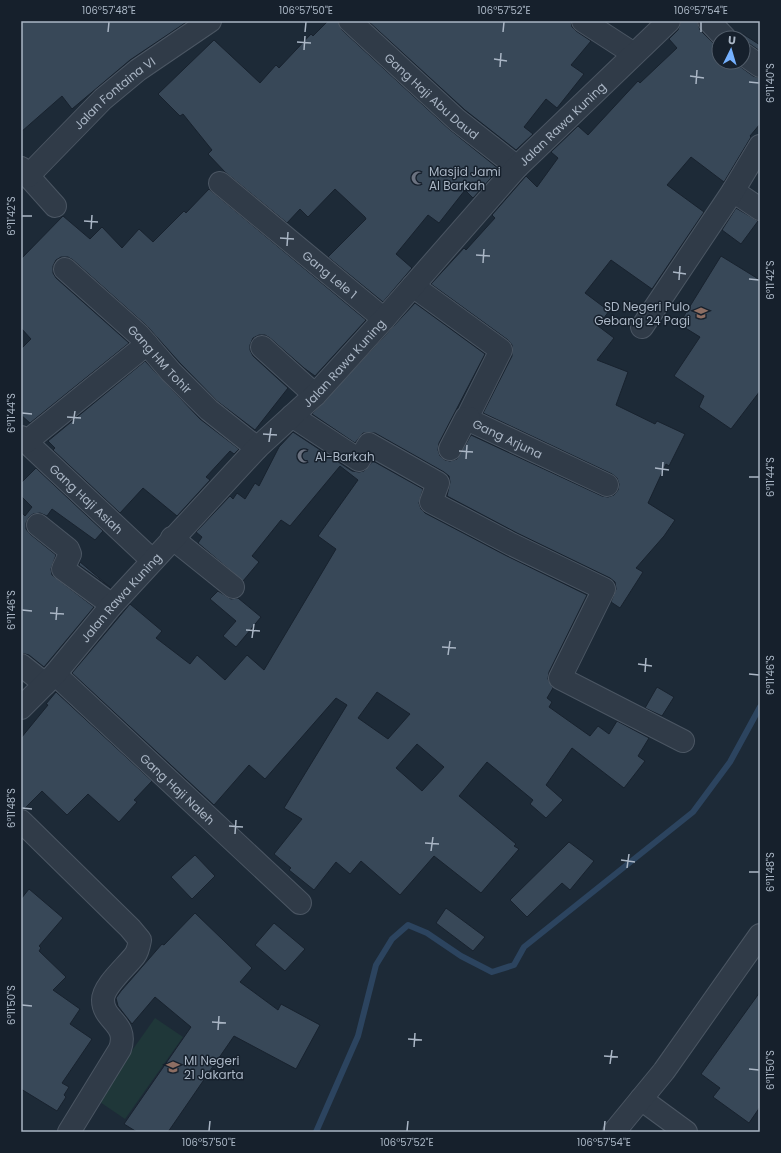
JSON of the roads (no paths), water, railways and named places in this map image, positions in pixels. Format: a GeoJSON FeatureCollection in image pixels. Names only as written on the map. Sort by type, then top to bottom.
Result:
{"type":"FeatureCollection","features":[{"type":"Feature","properties":{"kind":"street","name":"Jalan Fontaina VI"},"geometry":{"type":"LineString","coordinates":[[25,172],[103,99],[138,70],[210,21]]}},
{"type":"Feature","properties":{"kind":"street","name":"Gang Haji Abu Daud"},"geometry":{"type":"LineString","coordinates":[[350,21],[457,120],[517,167]]}},
{"type":"Feature","properties":{"kind":"street"},"geometry":{"type":"LineString","coordinates":[[583,21],[634,54]]}},
{"type":"Feature","properties":{"kind":"street","name":"Jalan Rawa Kuning"},"geometry":{"type":"LineString","coordinates":[[21,708],[50,679],[112,605],[172,538],[257,448],[314,395],[384,319],[517,167],[668,21]]}},
{"type":"Feature","properties":{"kind":"street"},"geometry":{"type":"LineString","coordinates":[[709,21],[717,30]]}},
{"type":"Feature","properties":{"kind":"street"},"geometry":{"type":"LineString","coordinates":[[751,60],[760,66]]}},
{"type":"Feature","properties":{"kind":"street"},"geometry":{"type":"LineString","coordinates":[[642,327],[733,191],[760,146]]}},
{"type":"Feature","properties":{"kind":"street"},"geometry":{"type":"LineString","coordinates":[[25,172],[55,206]]}},
{"type":"Feature","properties":{"kind":"street","name":"Gang Lele 1"},"geometry":{"type":"LineString","coordinates":[[220,183],[384,319]]}},
{"type":"Feature","properties":{"kind":"street"},"geometry":{"type":"LineString","coordinates":[[733,191],[760,209]]}},
{"type":"Feature","properties":{"kind":"street","name":"Gang HM Tohir"},"geometry":{"type":"LineString","coordinates":[[66,269],[147,344],[171,372],[209,410],[257,448]]}},
{"type":"Feature","properties":{"kind":"street","name":"Gang Arjuna"},"geometry":{"type":"LineString","coordinates":[[413,286],[501,350],[470,412],[469,418],[474,422],[492,429],[607,485]]}},
{"type":"Feature","properties":{"kind":"street"},"geometry":{"type":"LineString","coordinates":[[24,440],[147,344]]}},
{"type":"Feature","properties":{"kind":"street"},"geometry":{"type":"LineString","coordinates":[[262,347],[314,395]]}},
{"type":"Feature","properties":{"kind":"street"},"geometry":{"type":"LineString","coordinates":[[292,416],[359,460],[369,444],[438,483],[431,502],[511,544],[604,589],[560,678],[683,742]]}},
{"type":"Feature","properties":{"kind":"street"},"geometry":{"type":"LineString","coordinates":[[450,449],[463,422],[466,418],[469,418]]}},
{"type":"Feature","properties":{"kind":"street","name":"Gang Haji Asiah"},"geometry":{"type":"LineString","coordinates":[[24,440],[152,560]]}},
{"type":"Feature","properties":{"kind":"street"},"geometry":{"type":"LineString","coordinates":[[38,525],[70,551],[63,569],[112,605]]}},
{"type":"Feature","properties":{"kind":"street"},"geometry":{"type":"LineString","coordinates":[[172,538],[233,587]]}},
{"type":"Feature","properties":{"kind":"street","name":"Gang Haji Naleh"},"geometry":{"type":"LineString","coordinates":[[21,665],[50,679],[300,903]]}},
{"type":"Feature","properties":{"kind":"street"},"geometry":{"type":"LineString","coordinates":[[21,821],[130,928],[140,940],[136,953],[106,990],[103,999],[106,1010],[120,1030],[123,1039],[120,1049],[70,1132]]}},
{"type":"Feature","properties":{"kind":"street"},"geometry":{"type":"LineString","coordinates":[[614,1132],[664,1071],[760,935]]}},
{"type":"Feature","properties":{"kind":"street"},"geometry":{"type":"LineString","coordinates":[[641,1099],[686,1132]]}},
{"type":"Feature","properties":{"kind":"waterway"},"geometry":{"type":"LineString","coordinates":[[316,1132],[358,1036],[376,965],[392,939],[408,925],[427,933],[461,956],[492,972],[514,965],[524,947],[693,812],[730,762],[760,707]]}},
{"type":"Feature","properties":{"kind":"place","name":"Masjid Jami Al Barkah"},"geometry":{"type":"Point","coordinates":[418,178]}},
{"type":"Feature","properties":{"kind":"place","name":"SD Negeri Pulo Gebang 24 Pagi"},"geometry":{"type":"Point","coordinates":[701,313]}},
{"type":"Feature","properties":{"kind":"place","name":"Al-Barkah"},"geometry":{"type":"Point","coordinates":[304,456]}},
{"type":"Feature","properties":{"kind":"place","name":"MI Negeri 21 Jakarta"},"geometry":{"type":"Point","coordinates":[173,1067]}}]}
